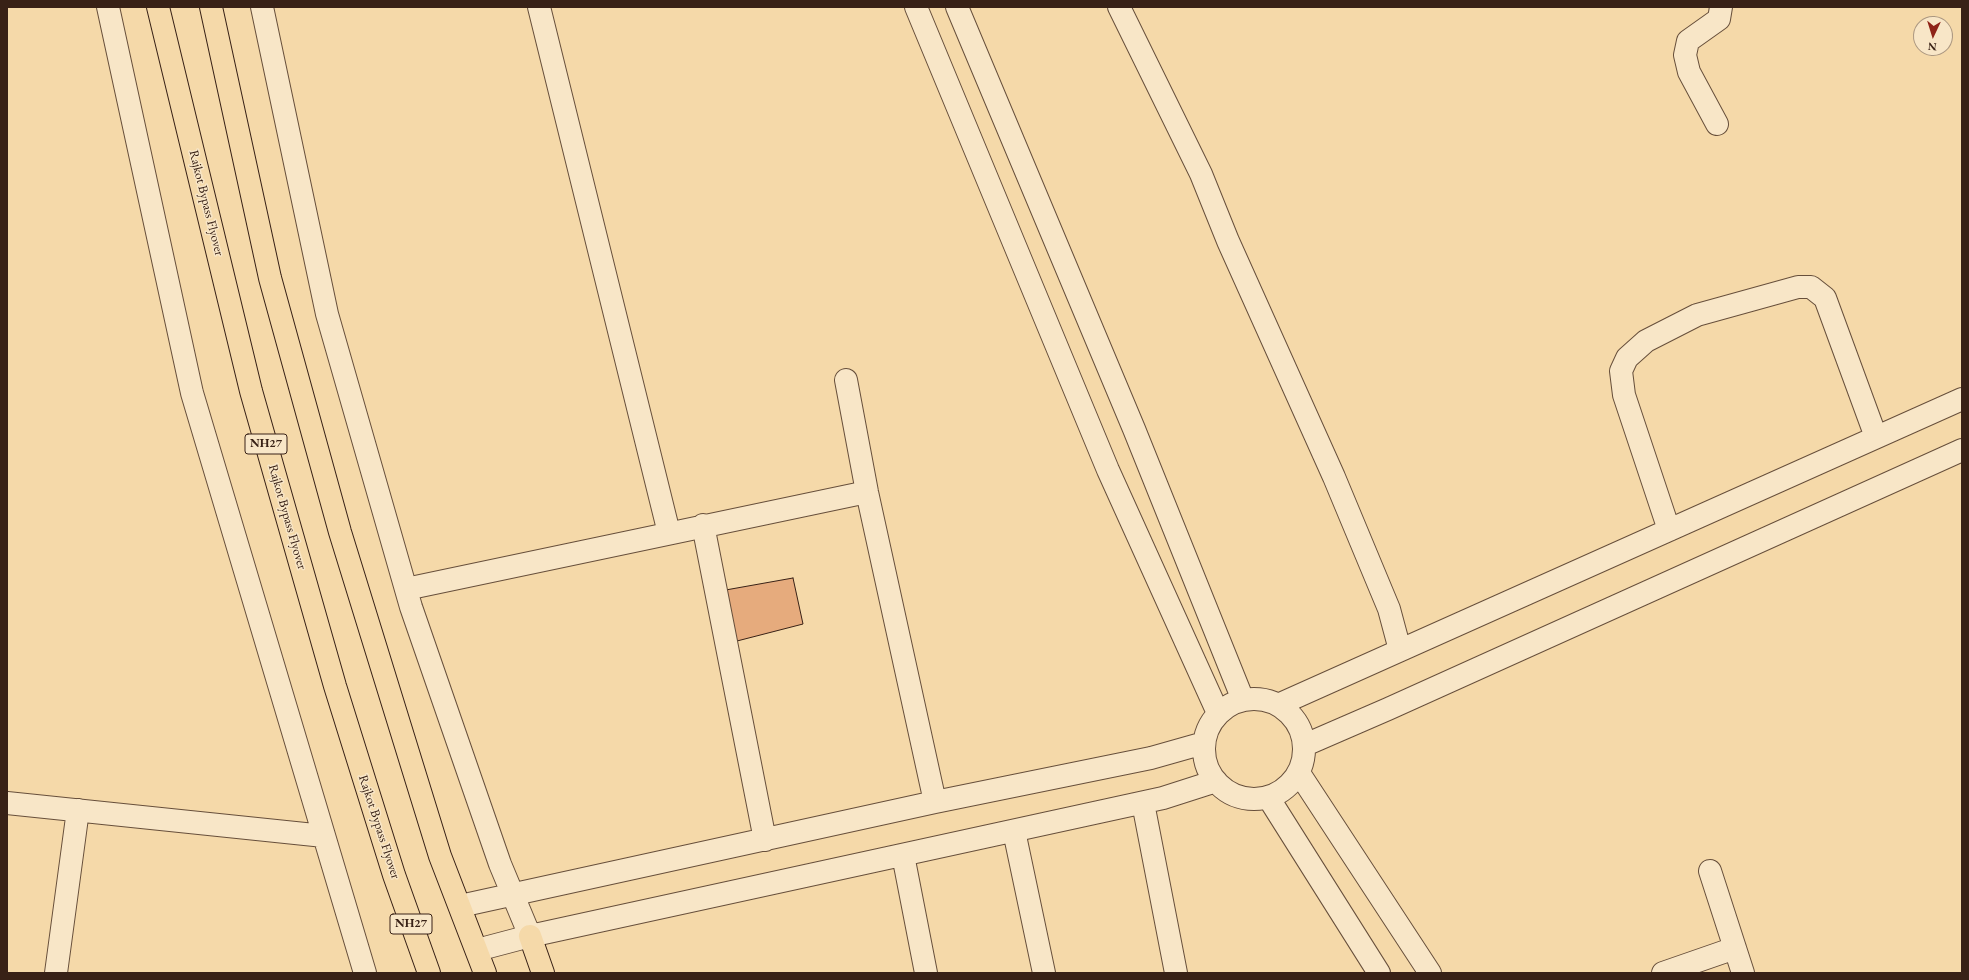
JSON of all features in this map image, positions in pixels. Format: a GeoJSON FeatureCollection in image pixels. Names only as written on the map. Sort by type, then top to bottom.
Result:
{"type":"FeatureCollection","features":[{"type":"Feature","properties":{"kind":"main road","name":"Rajkot Bypass Flyover"},"geometry":{"type":"LineString","coordinates":[[158,7],[251,391],[335,686],[394,875],[429,973]]}},
{"type":"Feature","properties":{"kind":"main road"},"geometry":{"type":"LineString","coordinates":[[211,7],[270,278],[340,532],[440,856],[485,973]]}},
{"type":"Feature","properties":{"kind":"main road"},"geometry":{"type":"LineString","coordinates":[[530,936],[543,973]]}},
{"type":"Feature","properties":{"kind":"street"},"geometry":{"type":"LineString","coordinates":[[108,7],[192,393],[365,973]]}},
{"type":"Feature","properties":{"kind":"street"},"geometry":{"type":"LineString","coordinates":[[262,7],[327,314],[406,589],[497,856],[530,936]]}},
{"type":"Feature","properties":{"kind":"street"},"geometry":{"type":"LineString","coordinates":[[539,7],[669,533]]}},
{"type":"Feature","properties":{"kind":"street"},"geometry":{"type":"LineString","coordinates":[[916,7],[1108,470],[1218,714]]}},
{"type":"Feature","properties":{"kind":"street"},"geometry":{"type":"LineString","coordinates":[[957,7],[1131,421],[1243,700]]}},
{"type":"Feature","properties":{"kind":"street"},"geometry":{"type":"LineString","coordinates":[[1119,7],[1201,174],[1228,241],[1334,476],[1389,609],[1400,650]]}},
{"type":"Feature","properties":{"kind":"street"},"geometry":{"type":"LineString","coordinates":[[1718,124],[1688,72],[1685,56],[1688,41],[1719,19],[1721,7]]}},
{"type":"Feature","properties":{"kind":"street"},"geometry":{"type":"LineString","coordinates":[[1669,530],[1624,396],[1621,371],[1627,358],[1646,341],[1697,315],[1798,287],[1812,287],[1825,298],[1876,437]]}},
{"type":"Feature","properties":{"kind":"street"},"geometry":{"type":"LineString","coordinates":[[846,380],[867,492],[935,802]]}},
{"type":"Feature","properties":{"kind":"street"},"geometry":{"type":"LineString","coordinates":[[1278,705],[1962,399]]}},
{"type":"Feature","properties":{"kind":"street"},"geometry":{"type":"LineString","coordinates":[[1305,745],[1962,450]]}},
{"type":"Feature","properties":{"kind":"street"},"geometry":{"type":"LineString","coordinates":[[406,589],[703,525],[867,492]]}},
{"type":"Feature","properties":{"kind":"street"},"geometry":{"type":"LineString","coordinates":[[703,525],[765,840]]}},
{"type":"Feature","properties":{"kind":"street"},"geometry":{"type":"LineString","coordinates":[[1261,699],[1278,705],[1296,721],[1305,745],[1304,759],[1299,773],[1286,788],[1268,797],[1249,799],[1231,793],[1216,781],[1206,763],[1204,743],[1209,727],[1218,714],[1243,700],[1261,699]]}},
{"type":"Feature","properties":{"kind":"street"},"geometry":{"type":"LineString","coordinates":[[460,906],[513,896],[935,802],[1151,758],[1204,743]]}},
{"type":"Feature","properties":{"kind":"street"},"geometry":{"type":"LineString","coordinates":[[1299,773],[1430,973]]}},
{"type":"Feature","properties":{"kind":"street"},"geometry":{"type":"LineString","coordinates":[[476,950],[530,936],[1143,803],[1216,781]]}},
{"type":"Feature","properties":{"kind":"street"},"geometry":{"type":"LineString","coordinates":[[1268,797],[1378,973]]}},
{"type":"Feature","properties":{"kind":"street"},"geometry":{"type":"LineString","coordinates":[[7,803],[324,836]]}},
{"type":"Feature","properties":{"kind":"street"},"geometry":{"type":"LineString","coordinates":[[1143,803],[1176,973]]}},
{"type":"Feature","properties":{"kind":"street"},"geometry":{"type":"LineString","coordinates":[[56,973],[78,810]]}},
{"type":"Feature","properties":{"kind":"street"},"geometry":{"type":"LineString","coordinates":[[1014,831],[1044,973]]}},
{"type":"Feature","properties":{"kind":"street"},"geometry":{"type":"LineString","coordinates":[[903,855],[926,973]]}},
{"type":"Feature","properties":{"kind":"street"},"geometry":{"type":"LineString","coordinates":[[1710,871],[1742,973]]}},
{"type":"Feature","properties":{"kind":"street"},"geometry":{"type":"LineString","coordinates":[[1663,973],[1735,948]]}},
{"type":"Feature","properties":{"kind":"building"},"geometry":{"type":"Polygon","coordinates":[[[793,578],[803,624],[737,641],[720,591],[793,578]]]}}]}
